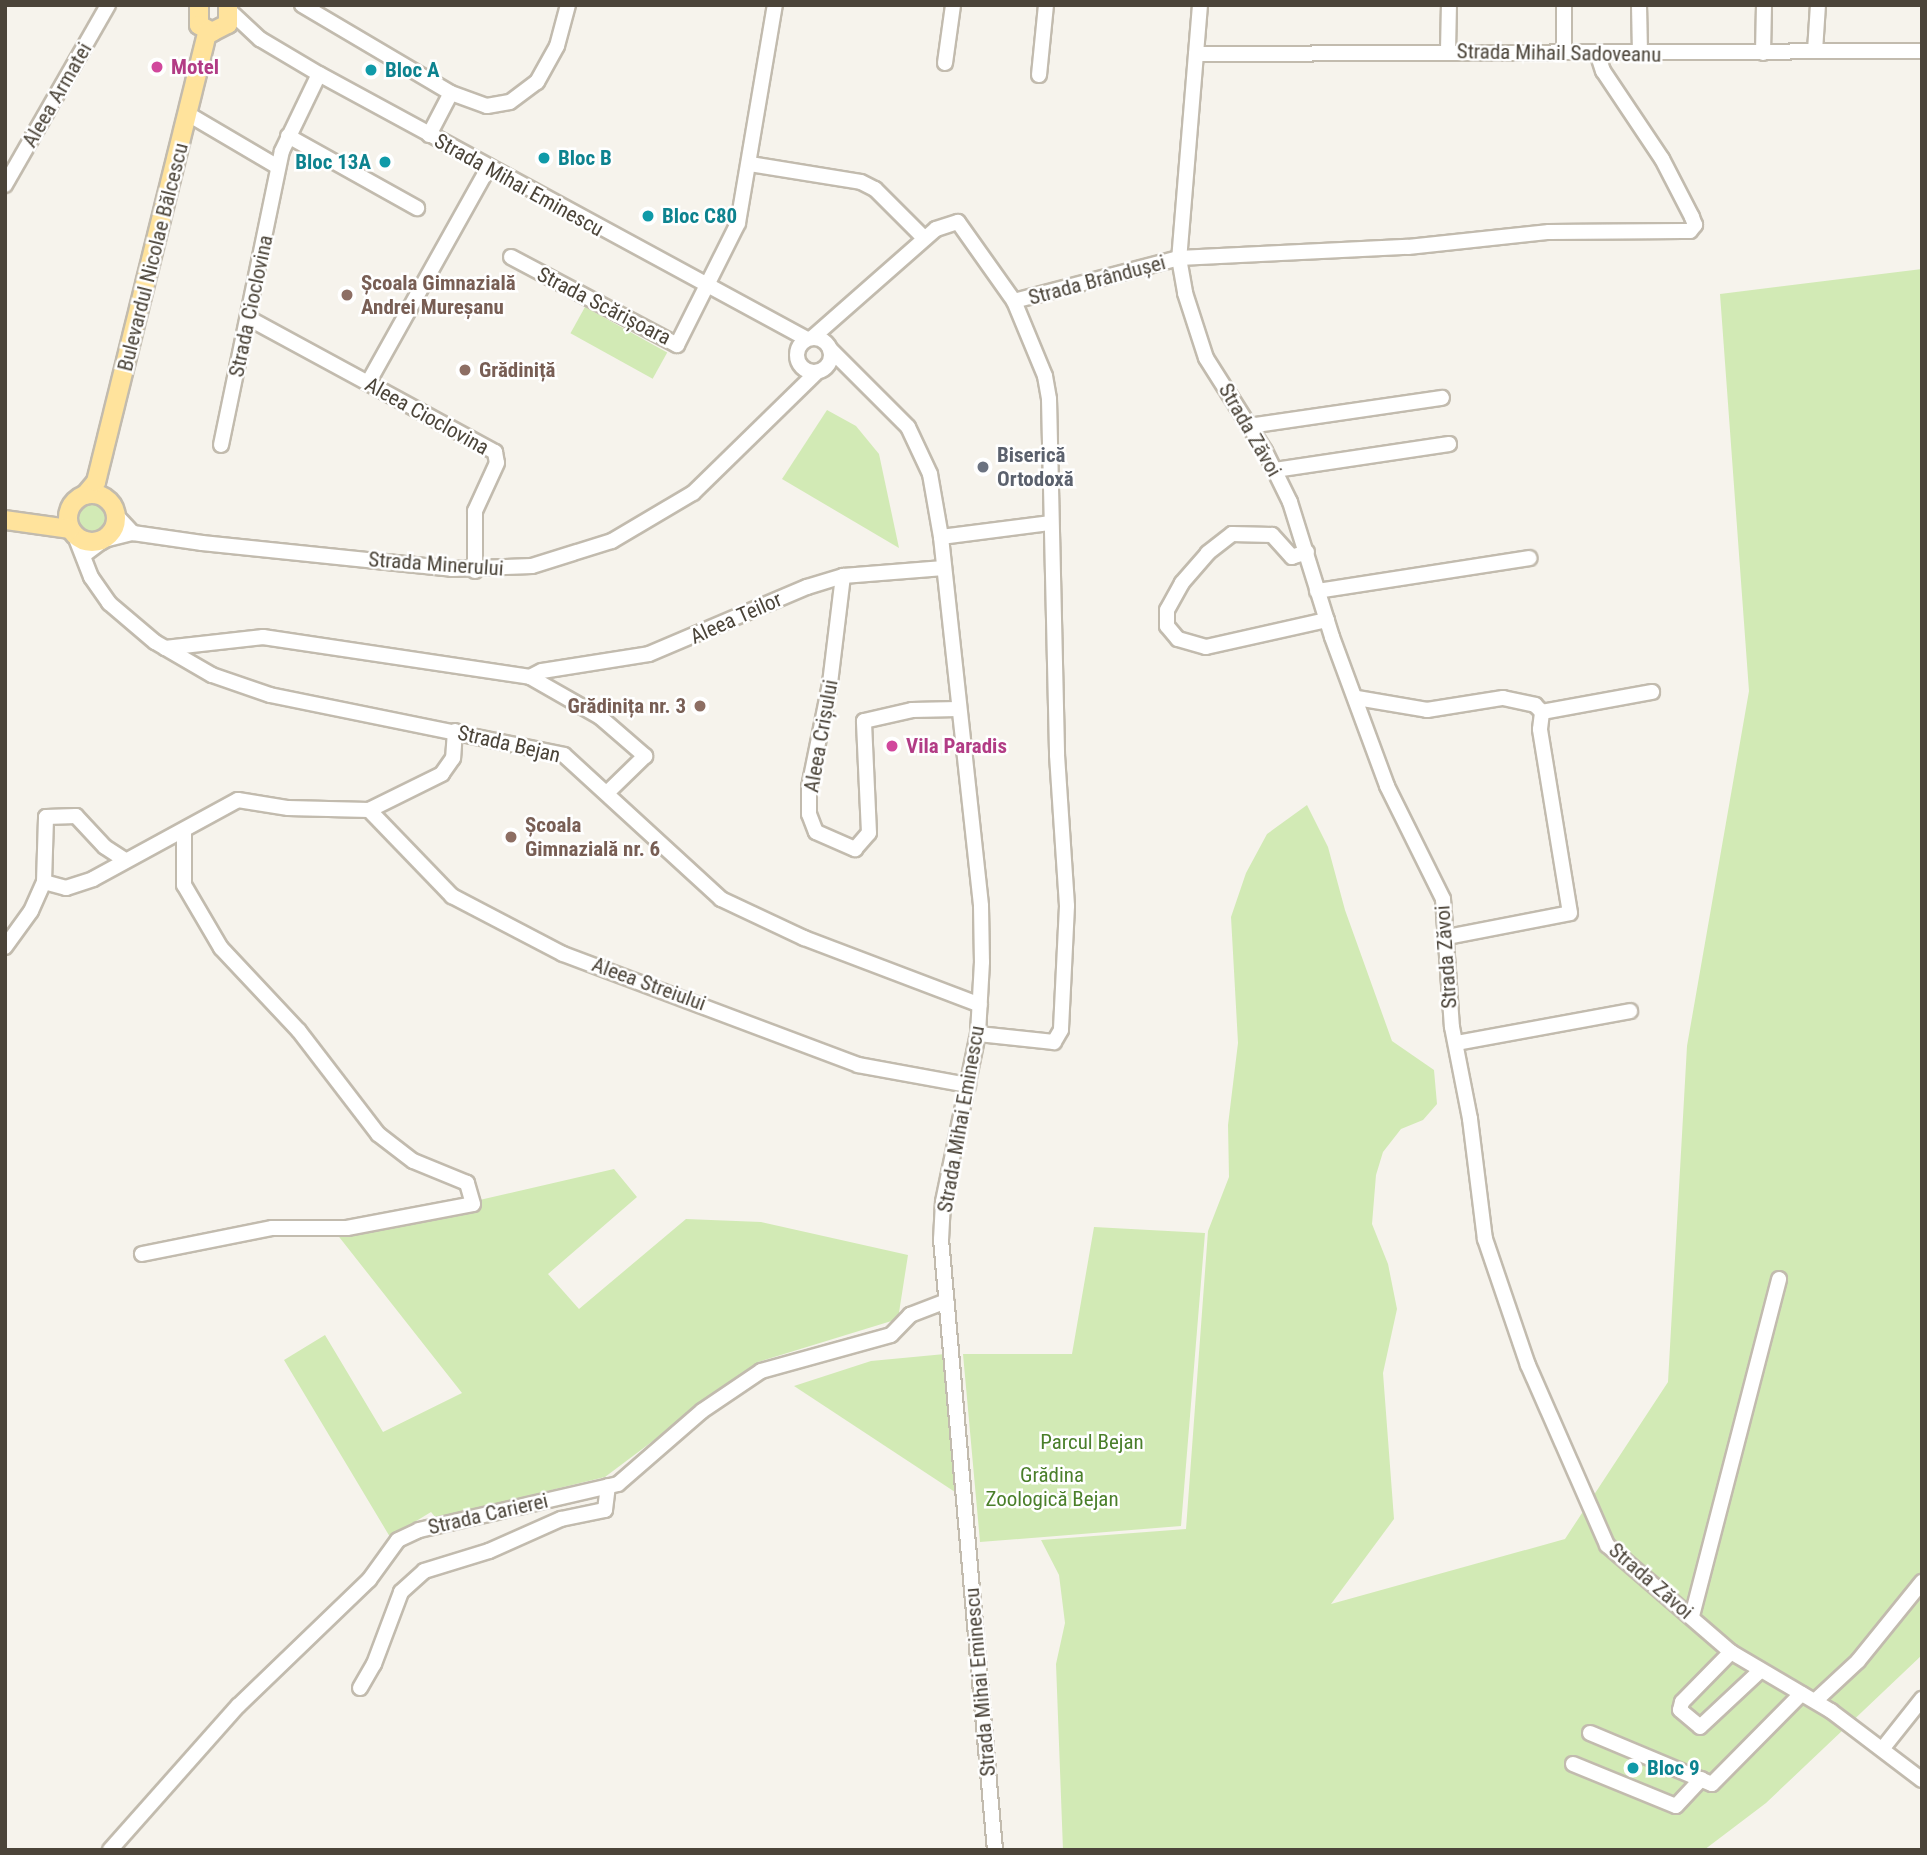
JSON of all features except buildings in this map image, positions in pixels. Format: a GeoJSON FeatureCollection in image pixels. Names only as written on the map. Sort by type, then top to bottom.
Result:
{"type":"FeatureCollection","features":[{"type":"Feature","properties":{"kind":"main road"},"geometry":{"type":"LineString","coordinates":[[194,8],[215,31]]}},
{"type":"Feature","properties":{"kind":"main road","name":"Bulevardul Nicolae Bălcescu"},"geometry":{"type":"LineString","coordinates":[[90,489],[188,114],[215,31],[229,9]]}},
{"type":"Feature","properties":{"kind":"main road"},"geometry":{"type":"LineString","coordinates":[[5,520],[41,524],[73,533],[87,542],[104,540],[113,531],[116,515],[106,499],[90,489],[71,507],[41,524]]}},
{"type":"Feature","properties":{"kind":"main road"},"geometry":{"type":"LineString","coordinates":[[71,507],[73,533]]}},
{"type":"Feature","properties":{"kind":"street","name":"Aleea Armatei"},"geometry":{"type":"LineString","coordinates":[[5,185],[108,5]]}},
{"type":"Feature","properties":{"kind":"street"},"geometry":{"type":"LineString","coordinates":[[302,5],[323,21],[451,93],[487,106],[523,95],[549,66],[568,5]]}},
{"type":"Feature","properties":{"kind":"street"},"geometry":{"type":"LineString","coordinates":[[323,21],[326,5]]}},
{"type":"Feature","properties":{"kind":"street"},"geometry":{"type":"LineString","coordinates":[[709,289],[734,238],[750,164],[775,5]]}},
{"type":"Feature","properties":{"kind":"street"},"geometry":{"type":"LineString","coordinates":[[945,63],[953,5]]}},
{"type":"Feature","properties":{"kind":"street"},"geometry":{"type":"LineString","coordinates":[[1039,75],[1046,5]]}},
{"type":"Feature","properties":{"kind":"street","name":"Strada Zăvoi"},"geometry":{"type":"LineString","coordinates":[[1200,5],[1180,258],[1195,331],[1206,358],[1275,470],[1307,551],[1327,620],[1399,815],[1443,899],[1456,1043],[1485,1239],[1528,1366],[1601,1535],[1629,1565],[1731,1651],[1815,1701],[1883,1748],[1922,1780]]}},
{"type":"Feature","properties":{"kind":"street"},"geometry":{"type":"LineString","coordinates":[[1448,51],[1449,5]]}},
{"type":"Feature","properties":{"kind":"street"},"geometry":{"type":"LineString","coordinates":[[1564,5],[1564,51]]}},
{"type":"Feature","properties":{"kind":"street"},"geometry":{"type":"LineString","coordinates":[[1639,5],[1640,53]]}},
{"type":"Feature","properties":{"kind":"street"},"geometry":{"type":"LineString","coordinates":[[1763,53],[1764,5]]}},
{"type":"Feature","properties":{"kind":"street"},"geometry":{"type":"LineString","coordinates":[[1815,51],[1818,5]]}},
{"type":"Feature","properties":{"kind":"street","name":"Strada Mihai Eminescu"},"geometry":{"type":"LineString","coordinates":[[229,9],[260,39],[319,74],[779,327],[809,339]]}},
{"type":"Feature","properties":{"kind":"street","name":"Strada Mihai Eminescu"},"geometry":{"type":"LineString","coordinates":[[215,31],[260,39]]}},
{"type":"Feature","properties":{"kind":"street","name":"Strada Mihail Sadoveanu"},"geometry":{"type":"LineString","coordinates":[[1196,54],[1922,51]]}},
{"type":"Feature","properties":{"kind":"street","name":"Strada Brândușei"},"geometry":{"type":"LineString","coordinates":[[809,339],[840,317],[924,238],[946,223],[958,222],[1014,301],[1180,258],[1408,247],[1549,232],[1690,231],[1695,225],[1692,217],[1662,159],[1603,71],[1597,52]]}},
{"type":"Feature","properties":{"kind":"street","name":"Strada Cioclovina"},"geometry":{"type":"LineString","coordinates":[[221,445],[250,319],[282,151],[319,74]]}},
{"type":"Feature","properties":{"kind":"street"},"geometry":{"type":"LineString","coordinates":[[429,135],[451,93]]}},
{"type":"Feature","properties":{"kind":"street"},"geometry":{"type":"LineString","coordinates":[[188,114],[278,167]]}},
{"type":"Feature","properties":{"kind":"street"},"geometry":{"type":"LineString","coordinates":[[288,136],[417,208]]}},
{"type":"Feature","properties":{"kind":"street"},"geometry":{"type":"LineString","coordinates":[[750,164],[861,182],[875,189],[924,238]]}},
{"type":"Feature","properties":{"kind":"street"},"geometry":{"type":"LineString","coordinates":[[368,383],[488,168]]}},
{"type":"Feature","properties":{"kind":"street","name":"Strada Scărișoara"},"geometry":{"type":"LineString","coordinates":[[511,257],[677,345],[709,289]]}},
{"type":"Feature","properties":{"kind":"street"},"geometry":{"type":"LineString","coordinates":[[978,1034],[1054,1042],[1061,1030],[1067,906],[1051,523],[1049,399],[1039,356],[1014,301]]}},
{"type":"Feature","properties":{"kind":"street","name":"Strada Brândușei"},"geometry":{"type":"LineString","coordinates":[[829,347],[840,317]]}},
{"type":"Feature","properties":{"kind":"street","name":"Aleea Cioclovina"},"geometry":{"type":"LineString","coordinates":[[250,319],[495,452],[497,463],[475,511],[475,571]]}},
{"type":"Feature","properties":{"kind":"street","name":"Strada Mihai Eminescu"},"geometry":{"type":"LineString","coordinates":[[779,327],[797,357]]}},
{"type":"Feature","properties":{"kind":"street"},"geometry":{"type":"LineString","coordinates":[[790,396],[797,357],[809,339],[829,347]]}},
{"type":"Feature","properties":{"kind":"street","name":"Strada Mihai Eminescu"},"geometry":{"type":"LineString","coordinates":[[829,347],[896,412],[913,436],[930,474],[941,537],[981,906],[978,1034],[943,1202],[946,1301],[995,1850]]}},
{"type":"Feature","properties":{"kind":"street","name":"Strada Minerului"},"geometry":{"type":"LineString","coordinates":[[104,540],[133,533],[475,571],[532,566],[633,531],[723,469],[790,396],[829,363],[829,347]]}},
{"type":"Feature","properties":{"kind":"street"},"geometry":{"type":"LineString","coordinates":[[797,357],[803,368],[855,374]]}},
{"type":"Feature","properties":{"kind":"street"},"geometry":{"type":"LineString","coordinates":[[1249,426],[1442,398]]}},
{"type":"Feature","properties":{"kind":"street"},"geometry":{"type":"LineString","coordinates":[[1275,470],[1449,444]]}},
{"type":"Feature","properties":{"kind":"street"},"geometry":{"type":"LineString","coordinates":[[116,515],[133,533]]}},
{"type":"Feature","properties":{"kind":"street"},"geometry":{"type":"LineString","coordinates":[[941,537],[1051,523]]}},
{"type":"Feature","properties":{"kind":"street","name":"Strada Bejan"},"geometry":{"type":"LineString","coordinates":[[73,533],[84,555],[90,577],[109,603],[165,648],[212,675],[270,695],[564,755],[608,792],[688,873],[721,899],[804,939],[980,1005]]}},
{"type":"Feature","properties":{"kind":"street"},"geometry":{"type":"LineString","coordinates":[[1307,551],[1292,557],[1272,536],[1232,534],[1208,553],[1182,583],[1167,610],[1167,626],[1178,639],[1206,647],[1327,620]]}},
{"type":"Feature","properties":{"kind":"street"},"geometry":{"type":"LineString","coordinates":[[84,555],[104,540]]}},
{"type":"Feature","properties":{"kind":"street"},"geometry":{"type":"LineString","coordinates":[[1317,591],[1529,558]]}},
{"type":"Feature","properties":{"kind":"street","name":"Aleea Teilor"},"geometry":{"type":"LineString","coordinates":[[530,677],[542,671],[649,653],[807,587],[843,576],[944,568]]}},
{"type":"Feature","properties":{"kind":"street","name":"Aleea Crișului"},"geometry":{"type":"LineString","coordinates":[[843,576],[830,684],[810,787],[810,814],[816,832],[855,849],[869,833],[864,721],[912,710],[958,709]]}},
{"type":"Feature","properties":{"kind":"street","name":"Aleea Teilor"},"geometry":{"type":"LineString","coordinates":[[165,648],[263,637],[530,677],[600,717],[645,756],[608,792]]}},
{"type":"Feature","properties":{"kind":"street"},"geometry":{"type":"LineString","coordinates":[[1542,712],[1652,692]]}},
{"type":"Feature","properties":{"kind":"street"},"geometry":{"type":"LineString","coordinates":[[1357,698],[1427,710],[1503,698],[1535,705],[1542,712]]}},
{"type":"Feature","properties":{"kind":"street"},"geometry":{"type":"LineString","coordinates":[[1447,937],[1570,913],[1540,729],[1542,712]]}},
{"type":"Feature","properties":{"kind":"street"},"geometry":{"type":"LineString","coordinates":[[44,882],[77,886],[238,800],[288,808],[369,810],[442,774],[453,758],[455,731]]}},
{"type":"Feature","properties":{"kind":"street","name":"Aleea Streiului"},"geometry":{"type":"LineString","coordinates":[[369,810],[452,896],[526,939],[858,1065],[968,1085]]}},
{"type":"Feature","properties":{"kind":"street"},"geometry":{"type":"LineString","coordinates":[[5,947],[41,894],[44,882],[46,817],[76,816],[105,847],[125,860]]}},
{"type":"Feature","properties":{"kind":"street"},"geometry":{"type":"LineString","coordinates":[[142,1254],[272,1228],[347,1227],[473,1203],[467,1183],[413,1161],[378,1134],[299,1031],[221,948],[184,885],[184,831]]}},
{"type":"Feature","properties":{"kind":"street"},"geometry":{"type":"LineString","coordinates":[[1456,1043],[1630,1011]]}},
{"type":"Feature","properties":{"kind":"street"},"geometry":{"type":"LineString","coordinates":[[1692,1616],[1779,1279]]}},
{"type":"Feature","properties":{"kind":"street","name":"Strada Carierei"},"geometry":{"type":"LineString","coordinates":[[110,1850],[237,1706],[369,1580],[398,1540],[419,1530],[608,1486],[634,1472],[702,1411],[761,1371],[891,1335],[910,1315],[946,1301]]}},
{"type":"Feature","properties":{"kind":"street"},"geometry":{"type":"LineString","coordinates":[[360,1688],[374,1664],[401,1592],[424,1571],[489,1551],[561,1519],[605,1510],[608,1486]]}},
{"type":"Feature","properties":{"kind":"street"},"geometry":{"type":"LineString","coordinates":[[1815,1701],[1858,1661],[1922,1582]]}},
{"type":"Feature","properties":{"kind":"street"},"geometry":{"type":"LineString","coordinates":[[1731,1651],[1682,1702],[1681,1710],[1700,1727],[1761,1670]]}},
{"type":"Feature","properties":{"kind":"street"},"geometry":{"type":"LineString","coordinates":[[1590,1733],[1712,1784],[1801,1694]]}},
{"type":"Feature","properties":{"kind":"street"},"geometry":{"type":"LineString","coordinates":[[1883,1748],[1922,1699]]}},
{"type":"Feature","properties":{"kind":"street"},"geometry":{"type":"LineString","coordinates":[[1573,1764],[1676,1806],[1701,1779]]}},
{"type":"Feature","properties":{"kind":"green space"},"geometry":{"type":"Polygon","coordinates":[[[1922,269],[1922,1655],[1766,1803],[1704,1850],[1063,1850],[1056,1664],[1065,1623],[1059,1575],[1041,1540],[1186,1529],[1208,1231],[1229,1177],[1228,1125],[1238,1043],[1231,917],[1246,873],[1267,834],[1307,805],[1328,847],[1345,910],[1392,1041],[1434,1070],[1437,1104],[1423,1120],[1401,1129],[1383,1152],[1376,1175],[1372,1224],[1388,1264],[1397,1309],[1383,1373],[1394,1519],[1331,1604],[1565,1539],[1668,1382],[1687,1046],[1749,691],[1720,294],[1922,269]]]}},
{"type":"Feature","properties":{"kind":"green space"},"geometry":{"type":"Polygon","coordinates":[[[585,307],[667,353],[653,379],[570,333],[585,307]]]}},
{"type":"Feature","properties":{"kind":"green space"},"geometry":{"type":"Polygon","coordinates":[[[827,410],[856,426],[879,454],[899,548],[782,479],[827,410]]]}},
{"type":"Feature","properties":{"kind":"green space"},"geometry":{"type":"Polygon","coordinates":[[[92,500],[104,505],[109,517],[104,529],[92,534],[80,529],[75,517],[80,505],[92,500]]]}},
{"type":"Feature","properties":{"kind":"green space"},"geometry":{"type":"Polygon","coordinates":[[[614,1169],[637,1197],[548,1274],[579,1309],[686,1219],[761,1222],[908,1255],[898,1319],[758,1362],[605,1477],[436,1518],[431,1512],[390,1537],[284,1360],[325,1335],[383,1432],[462,1393],[336,1233],[614,1169]]]}},
{"type":"Feature","properties":{"kind":"green space","name":"Parcul Bejan"},"geometry":{"type":"Polygon","coordinates":[[[1094,1227],[1205,1233],[1181,1526],[980,1542],[963,1354],[1072,1354],[1094,1227]]]}},
{"type":"Feature","properties":{"kind":"green space"},"geometry":{"type":"Polygon","coordinates":[[[945,1354],[958,1494],[794,1386],[871,1361],[945,1354]]]}},
{"type":"Feature","properties":{"kind":"place","name":"Motel"},"geometry":{"type":"Point","coordinates":[157,67]}},
{"type":"Feature","properties":{"kind":"place","name":"Bloc A"},"geometry":{"type":"Point","coordinates":[371,70]}},
{"type":"Feature","properties":{"kind":"place","name":"Bloc B"},"geometry":{"type":"Point","coordinates":[544,158]}},
{"type":"Feature","properties":{"kind":"place","name":"Bloc 13A"},"geometry":{"type":"Point","coordinates":[385,162]}},
{"type":"Feature","properties":{"kind":"place","name":"Bloc C80"},"geometry":{"type":"Point","coordinates":[648,216]}},
{"type":"Feature","properties":{"kind":"place","name":"Școala Gimnazială Andrei Mureșanu"},"geometry":{"type":"Point","coordinates":[347,295]}},
{"type":"Feature","properties":{"kind":"place","name":"Grădiniță"},"geometry":{"type":"Point","coordinates":[465,370]}},
{"type":"Feature","properties":{"kind":"place","name":"Biserică Ortodoxă"},"geometry":{"type":"Point","coordinates":[983,467]}},
{"type":"Feature","properties":{"kind":"place","name":"Grădinița nr. 3"},"geometry":{"type":"Point","coordinates":[700,706]}},
{"type":"Feature","properties":{"kind":"place","name":"Vila Paradis"},"geometry":{"type":"Point","coordinates":[892,746]}},
{"type":"Feature","properties":{"kind":"place","name":"Școala Gimnazială nr. 6"},"geometry":{"type":"Point","coordinates":[511,837]}},
{"type":"Feature","properties":{"kind":"place","name":"Bloc 9"},"geometry":{"type":"Point","coordinates":[1633,1768]}},
{"type":"Feature","properties":{"kind":"park label","name":"Grădina Zoologică Bejan"},"geometry":{"type":"Point","coordinates":[1052,1487]}}]}
